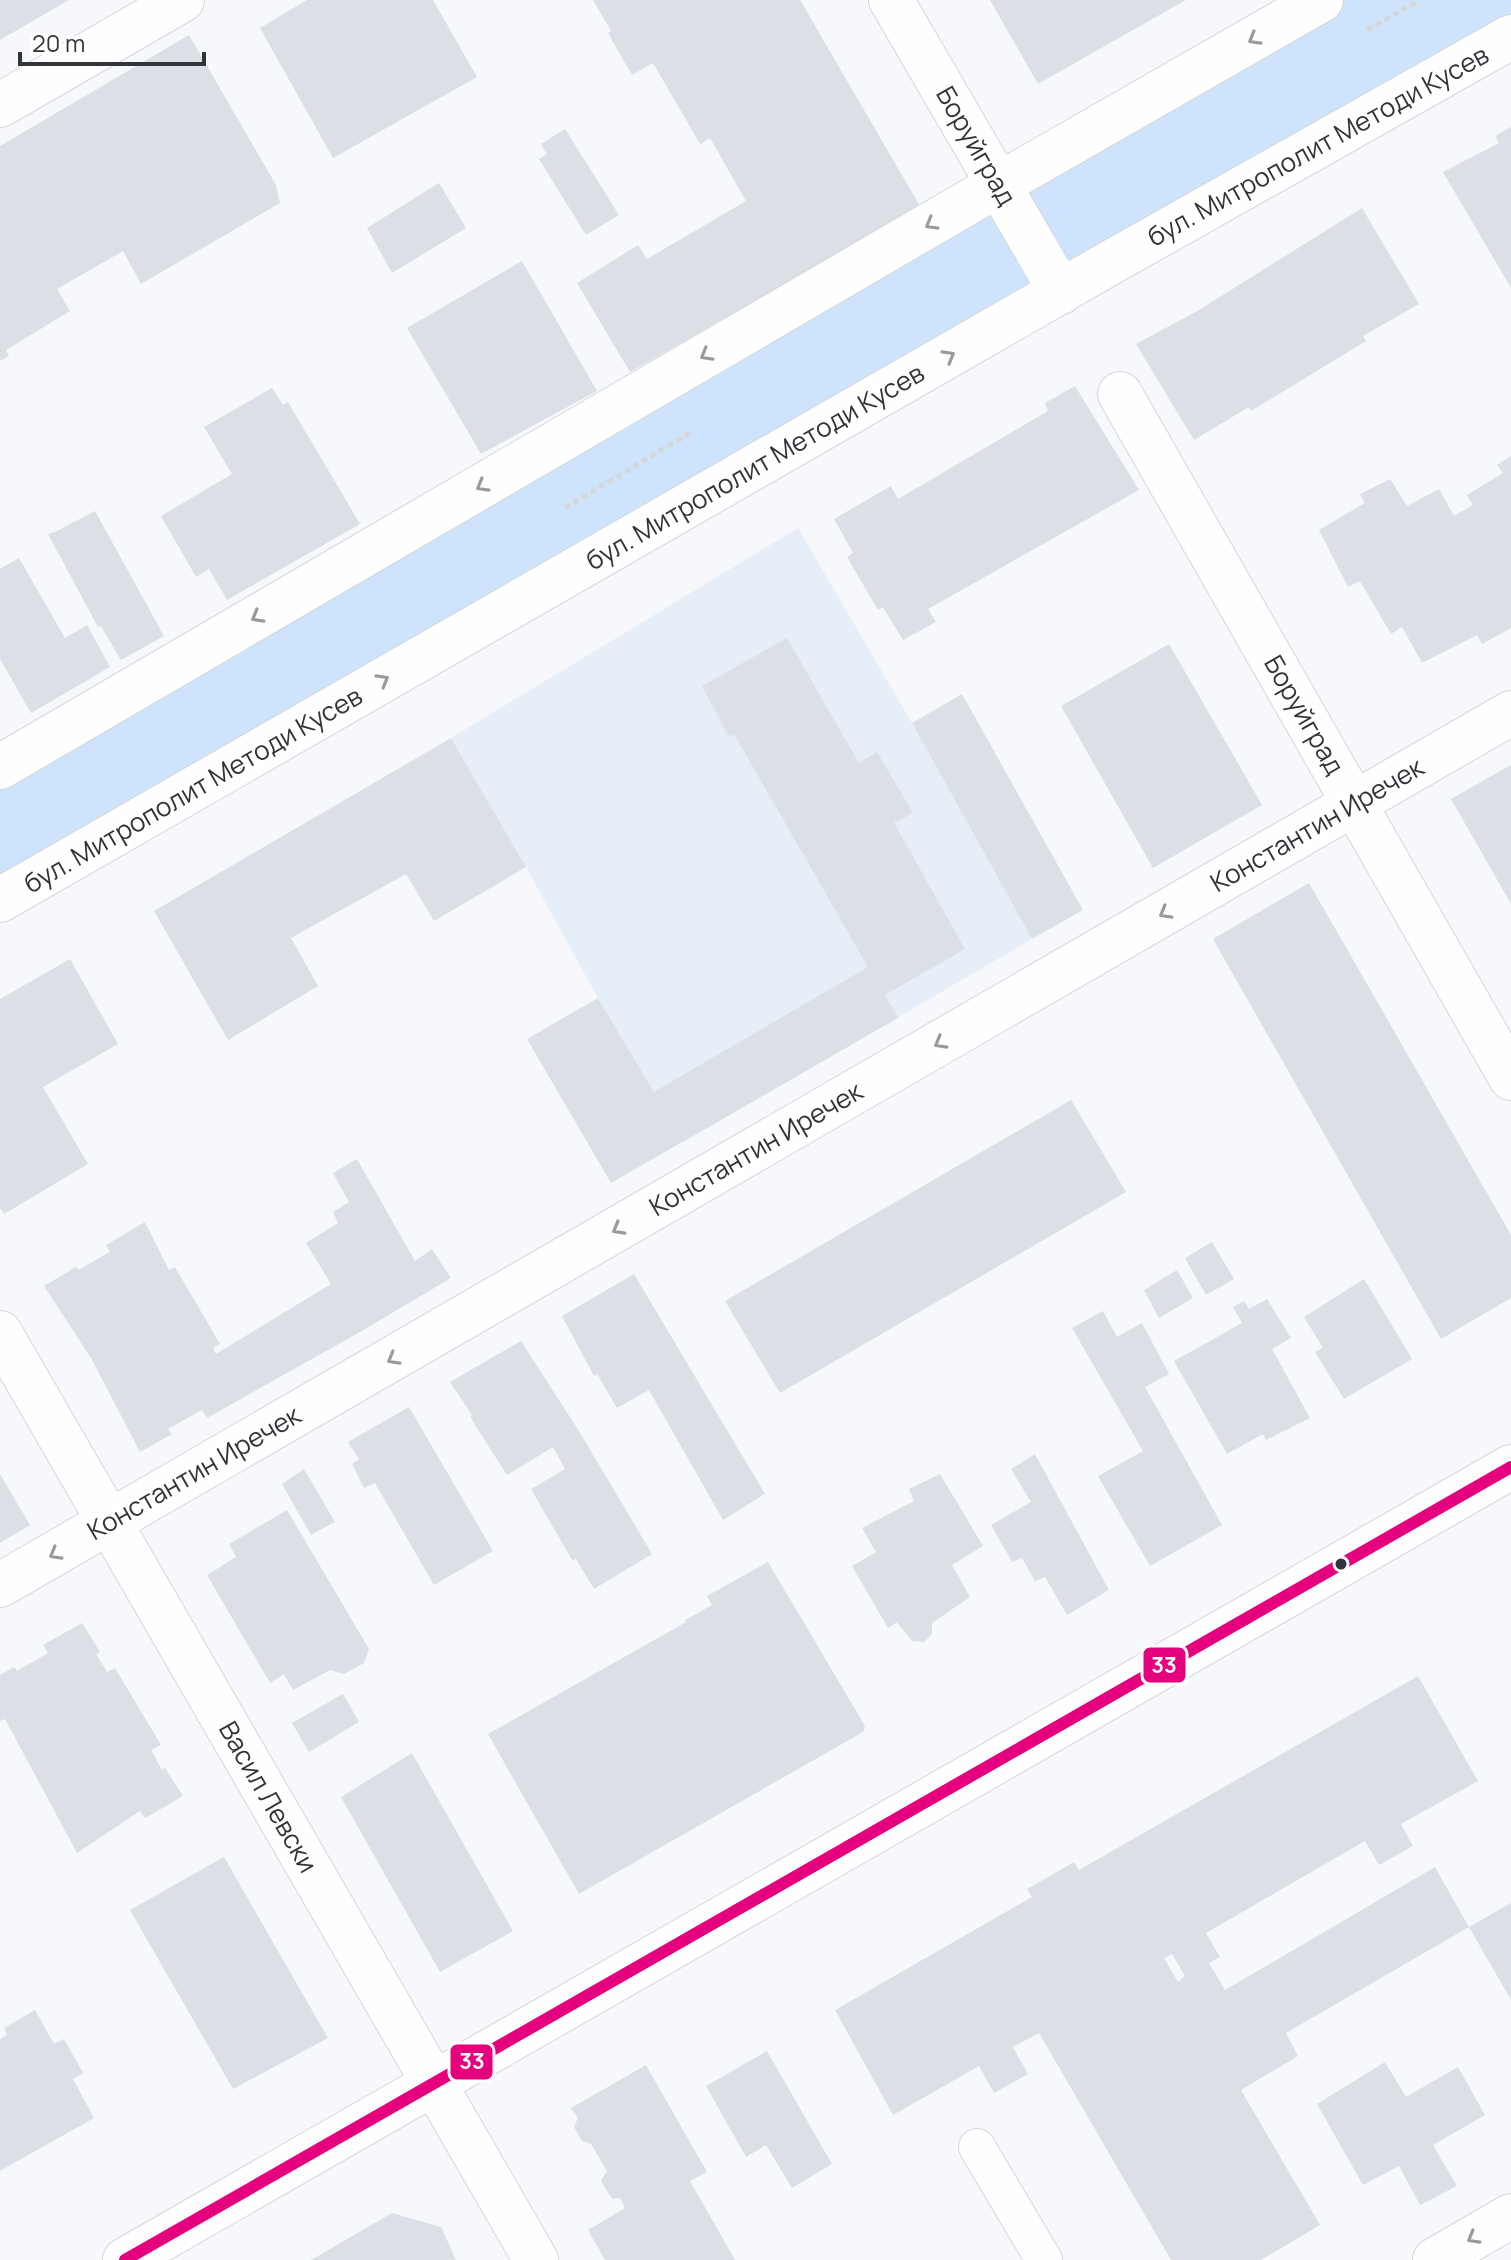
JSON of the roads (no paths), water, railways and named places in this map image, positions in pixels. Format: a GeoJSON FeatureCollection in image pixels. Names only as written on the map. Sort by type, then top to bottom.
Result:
{"type":"FeatureCollection","features":[{"type":"Feature","properties":{"kind":"street"},"geometry":{"type":"LineString","coordinates":[[0,105],[182,0]]}},
{"type":"Feature","properties":{"kind":"street","name":"Боруйград"},"geometry":{"type":"LineString","coordinates":[[891,0],[1061,292]]}},
{"type":"Feature","properties":{"kind":"street"},"geometry":{"type":"LineString","coordinates":[[0,767],[1321,0]]}},
{"type":"Feature","properties":{"kind":"street","name":"бул. Митрополит Методи Кусев"},"geometry":{"type":"LineString","coordinates":[[0,900],[1511,37]]}},
{"type":"Feature","properties":{"kind":"street","name":"Боруйград"},"geometry":{"type":"LineString","coordinates":[[1120,394],[1511,1078]]}},
{"type":"Feature","properties":{"kind":"street","name":"Константин Иречек"},"geometry":{"type":"LineString","coordinates":[[0,1585],[1511,713]]}},
{"type":"Feature","properties":{"kind":"street","name":"Васил Левски"},"geometry":{"type":"LineString","coordinates":[[0,1333],[536,2260]]}},
{"type":"Feature","properties":{"kind":"street"},"geometry":{"type":"LineString","coordinates":[[125,2260],[1511,1467]]}},
{"type":"Feature","properties":{"kind":"street"},"geometry":{"type":"LineString","coordinates":[[1435,2260],[1511,2216]]}},
{"type":"Feature","properties":{"kind":"lane"},"geometry":{"type":"LineString","coordinates":[[977,2147],[1044,2260]]}}]}
